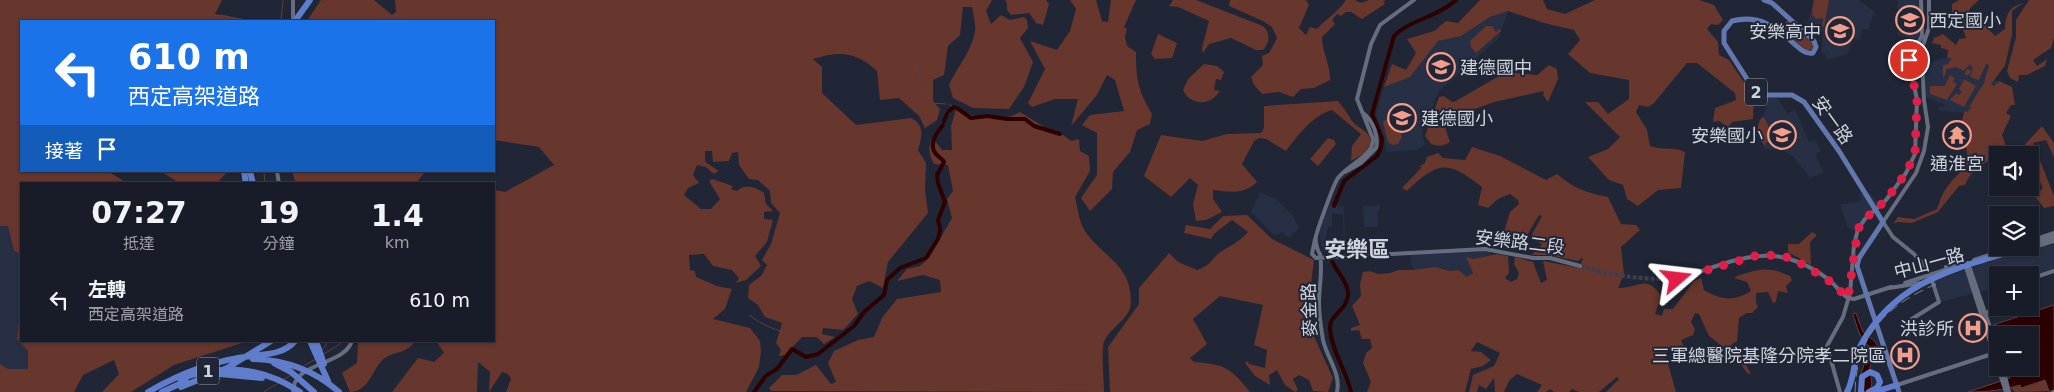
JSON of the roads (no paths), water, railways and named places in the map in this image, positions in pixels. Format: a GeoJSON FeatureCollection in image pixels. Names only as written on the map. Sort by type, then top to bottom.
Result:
{"type":"FeatureCollection","features":[{"type":"Feature","properties":{"kind":"highway"},"geometry":{"type":"LineString","coordinates":[[297,20],[311,0]]}},
{"type":"Feature","properties":{"kind":"highway"},"geometry":{"type":"LineString","coordinates":[[1847,392],[1856,358],[1869,333],[1894,304],[1918,284],[1998,256]]}},
{"type":"Feature","properties":{"kind":"highway"},"geometry":{"type":"LineString","coordinates":[[1852,392],[1858,360],[1869,333]]}},
{"type":"Feature","properties":{"kind":"highway"},"geometry":{"type":"LineString","coordinates":[[226,368],[269,342]]}},
{"type":"Feature","properties":{"kind":"highway"},"geometry":{"type":"LineString","coordinates":[[148,392],[184,373],[209,364],[275,353],[285,349],[294,342]]}},
{"type":"Feature","properties":{"kind":"highway"},"geometry":{"type":"LineString","coordinates":[[310,342],[338,392]]}},
{"type":"Feature","properties":{"kind":"highway"},"geometry":{"type":"LineString","coordinates":[[315,342],[333,392]]}},
{"type":"Feature","properties":{"kind":"highway"},"geometry":{"type":"LineString","coordinates":[[227,360],[267,359],[292,364],[314,374],[338,392]]}},
{"type":"Feature","properties":{"kind":"highway"},"geometry":{"type":"LineString","coordinates":[[169,392],[226,368],[252,361],[271,362],[292,372],[314,392]]}},
{"type":"Feature","properties":{"kind":"highway","name":"1"},"geometry":{"type":"LineString","coordinates":[[153,392],[183,378],[213,370],[242,369],[300,392]]}},
{"type":"Feature","properties":{"kind":"highway"},"geometry":{"type":"LineString","coordinates":[[1861,392],[1862,378],[1870,372],[1877,375],[1880,382],[1877,388],[1869,392]]}},
{"type":"Feature","properties":{"kind":"highway","name":"1"},"geometry":{"type":"LineString","coordinates":[[162,392],[187,381],[212,374],[266,377]]}},
{"type":"Feature","properties":{"kind":"highway"},"geometry":{"type":"LineString","coordinates":[[1874,392],[1896,386]]}},
{"type":"Feature","properties":{"kind":"highway"},"geometry":{"type":"LineString","coordinates":[[1881,392],[1896,386]]}},
{"type":"Feature","properties":{"kind":"main road","name":"安一路"},"geometry":{"type":"LineString","coordinates":[[1764,0],[1778,8],[1814,41],[1816,47],[1813,53],[1804,53],[1786,35],[1766,22],[1757,19],[1730,23],[1724,33],[1724,43],[1756,91],[1766,95],[1792,95],[1804,102],[1839,151],[1883,222]]}},
{"type":"Feature","properties":{"kind":"main road"},"geometry":{"type":"LineString","coordinates":[[1883,222],[1857,263],[1896,386]]}},
{"type":"Feature","properties":{"kind":"street"},"geometry":{"type":"LineString","coordinates":[[293,0],[296,20]]}},
{"type":"Feature","properties":{"kind":"street"},"geometry":{"type":"LineString","coordinates":[[1320,256],[1314,257],[1312,254],[1316,237],[1336,181],[1343,173],[1360,161],[1371,149],[1373,143],[1357,97],[1376,30],[1384,21],[1414,0]]}},
{"type":"Feature","properties":{"kind":"street"},"geometry":{"type":"LineString","coordinates":[[1840,392],[1827,346],[1843,317],[1849,296],[1854,246],[1858,229],[1865,219],[1886,200],[1906,173],[1915,154],[1917,100],[1909,60],[1922,36],[1921,0]]}},
{"type":"Feature","properties":{"kind":"street"},"geometry":{"type":"LineString","coordinates":[[1883,222],[1916,173],[1923,154],[1928,127],[1924,100],[1922,59],[1923,45],[1928,28],[1929,0]]}},
{"type":"Feature","properties":{"kind":"street","name":"安一路"},"geometry":{"type":"LineString","coordinates":[[1883,222],[1893,237],[1914,254],[1930,272]]}},
{"type":"Feature","properties":{"kind":"street","name":"中山一路"},"geometry":{"type":"LineString","coordinates":[[2039,240],[2054,233]]}},
{"type":"Feature","properties":{"kind":"street","name":"麥金路"},"geometry":{"type":"LineString","coordinates":[[1316,237],[1320,256],[1319,302],[1322,333],[1325,349],[1336,373],[1337,392]]}},
{"type":"Feature","properties":{"kind":"street","name":"中山一路"},"geometry":{"type":"LineString","coordinates":[[2039,242],[2054,237]]}},
{"type":"Feature","properties":{"kind":"street","name":"中山一路"},"geometry":{"type":"LineString","coordinates":[[2039,243],[2054,241]]}},
{"type":"Feature","properties":{"kind":"street","name":"安樂路二段"},"geometry":{"type":"LineString","coordinates":[[1320,256],[1489,249],[1533,258],[1550,258],[1580,266]]}},
{"type":"Feature","properties":{"kind":"street"},"geometry":{"type":"LineString","coordinates":[[1677,279],[1755,256],[1779,255],[1793,259],[1827,279],[1849,296]]}},
{"type":"Feature","properties":{"kind":"street","name":"中山一路"},"geometry":{"type":"LineString","coordinates":[[1849,296],[1854,299],[1989,255]]}},
{"type":"Feature","properties":{"kind":"street","name":"中山一路"},"geometry":{"type":"LineString","coordinates":[[1889,288],[1922,282],[1998,256]]}},
{"type":"Feature","properties":{"kind":"street"},"geometry":{"type":"LineString","coordinates":[[1966,262],[1989,331]]}},
{"type":"Feature","properties":{"kind":"street"},"geometry":{"type":"LineString","coordinates":[[1907,322],[1939,302],[1930,272],[1959,265]]}},
{"type":"Feature","properties":{"kind":"street"},"geometry":{"type":"LineString","coordinates":[[1968,267],[1975,302],[1984,316]]}},
{"type":"Feature","properties":{"kind":"street"},"geometry":{"type":"LineString","coordinates":[[2039,276],[2054,271]]}},
{"type":"Feature","properties":{"kind":"street"},"geometry":{"type":"LineString","coordinates":[[1984,316],[1989,311]]}},
{"type":"Feature","properties":{"kind":"street"},"geometry":{"type":"LineString","coordinates":[[292,390],[297,378],[344,354],[351,342]]}},
{"type":"Feature","properties":{"kind":"street"},"geometry":{"type":"LineString","coordinates":[[1896,386],[1989,355]]}},
{"type":"Feature","properties":{"kind":"street"},"geometry":{"type":"LineString","coordinates":[[1896,386],[1989,355]]}},
{"type":"Feature","properties":{"kind":"street"},"geometry":{"type":"LineString","coordinates":[[2002,376],[2009,392]]}},
{"type":"Feature","properties":{"kind":"street"},"geometry":{"type":"LineString","coordinates":[[2004,376],[2005,383]]}},
{"type":"Feature","properties":{"kind":"waterway"},"geometry":{"type":"LineString","coordinates":[[281,20],[283,0]]}},
{"type":"Feature","properties":{"kind":"waterway"},"geometry":{"type":"LineString","coordinates":[[1334,206],[1344,181],[1377,156],[1381,148],[1382,139],[1372,114],[1394,36],[1407,26],[1441,11],[1456,0]]}},
{"type":"Feature","properties":{"kind":"waterway"},"geometry":{"type":"LineString","coordinates":[[206,15],[226,16],[240,20]]}},
{"type":"Feature","properties":{"kind":"waterway"},"geometry":{"type":"LineString","coordinates":[[372,20],[378,16],[406,16]]}},
{"type":"Feature","properties":{"kind":"waterway"},"geometry":{"type":"LineString","coordinates":[[915,51],[919,59],[916,63],[920,79],[928,83],[927,94],[931,103],[946,104]]}},
{"type":"Feature","properties":{"kind":"waterway"},"geometry":{"type":"LineString","coordinates":[[949,104],[953,107]]}},
{"type":"Feature","properties":{"kind":"waterway"},"geometry":{"type":"LineString","coordinates":[[949,111],[954,107]]}},
{"type":"Feature","properties":{"kind":"waterway"},"geometry":{"type":"LineString","coordinates":[[957,108],[971,118],[987,116],[1025,119],[1034,126],[1060,134]]}},
{"type":"Feature","properties":{"kind":"waterway"},"geometry":{"type":"LineString","coordinates":[[944,121],[947,114]]}},
{"type":"Feature","properties":{"kind":"waterway"},"geometry":{"type":"LineString","coordinates":[[940,228],[938,220],[945,202],[937,175],[944,162],[935,152],[933,144],[935,136],[943,125]]}},
{"type":"Feature","properties":{"kind":"waterway"},"geometry":{"type":"LineString","coordinates":[[264,172],[265,182]]}},
{"type":"Feature","properties":{"kind":"waterway"},"geometry":{"type":"LineString","coordinates":[[767,375],[777,369],[792,349],[806,357],[818,354],[854,326],[864,312],[884,295],[887,280],[900,268],[926,258],[938,239],[940,231]]}},
{"type":"Feature","properties":{"kind":"waterway"},"geometry":{"type":"LineString","coordinates":[[1332,261],[1346,284],[1348,298],[1330,324],[1331,337],[1351,392]]}},
{"type":"Feature","properties":{"kind":"waterway"},"geometry":{"type":"LineString","coordinates":[[749,315],[765,325],[784,333],[790,339],[791,349]]}},
{"type":"Feature","properties":{"kind":"waterway"},"geometry":{"type":"LineString","coordinates":[[321,351],[326,342]]}},
{"type":"Feature","properties":{"kind":"waterway"},"geometry":{"type":"LineString","coordinates":[[324,354],[341,342]]}},
{"type":"Feature","properties":{"kind":"waterway"},"geometry":{"type":"LineString","coordinates":[[302,367],[316,359]]}},
{"type":"Feature","properties":{"kind":"waterway"},"geometry":{"type":"LineString","coordinates":[[284,379],[291,375]]}},
{"type":"Feature","properties":{"kind":"waterway"},"geometry":{"type":"LineString","coordinates":[[754,392],[765,377]]}},
{"type":"Feature","properties":{"kind":"waterway"},"geometry":{"type":"LineString","coordinates":[[264,392],[278,383]]}},
{"type":"Feature","properties":{"kind":"tunnel"},"geometry":{"type":"LineString","coordinates":[[1580,266],[1628,277],[1677,279]]}},
{"type":"Feature","properties":{"kind":"railway"},"geometry":{"type":"LineString","coordinates":[[1855,392],[1861,354],[1877,324],[1903,302],[1918,292],[1936,284]]}},
{"type":"Feature","properties":{"kind":"place","name":"西定國小"},"geometry":{"type":"Point","coordinates":[1910,20]}},
{"type":"Feature","properties":{"kind":"place","name":"安樂高中"},"geometry":{"type":"Point","coordinates":[1840,31]}},
{"type":"Feature","properties":{"kind":"place","name":"建德國中"},"geometry":{"type":"Point","coordinates":[1441,67]}},
{"type":"Feature","properties":{"kind":"place","name":"建德國小"},"geometry":{"type":"Point","coordinates":[1402,118]}},
{"type":"Feature","properties":{"kind":"place","name":"安樂國小"},"geometry":{"type":"Point","coordinates":[1782,135]}},
{"type":"Feature","properties":{"kind":"place","name":"通淮宮"},"geometry":{"type":"Point","coordinates":[1957,135]}},
{"type":"Feature","properties":{"kind":"place","name":"洪診所"},"geometry":{"type":"Point","coordinates":[1973,328]}},
{"type":"Feature","properties":{"kind":"place","name":"三軍總醫院基隆分院孝二院區"},"geometry":{"type":"Point","coordinates":[1905,355]}},
{"type":"Feature","properties":{"kind":"district","name":"安樂區"},"geometry":{"type":"Point","coordinates":[1357,249]}}]}
